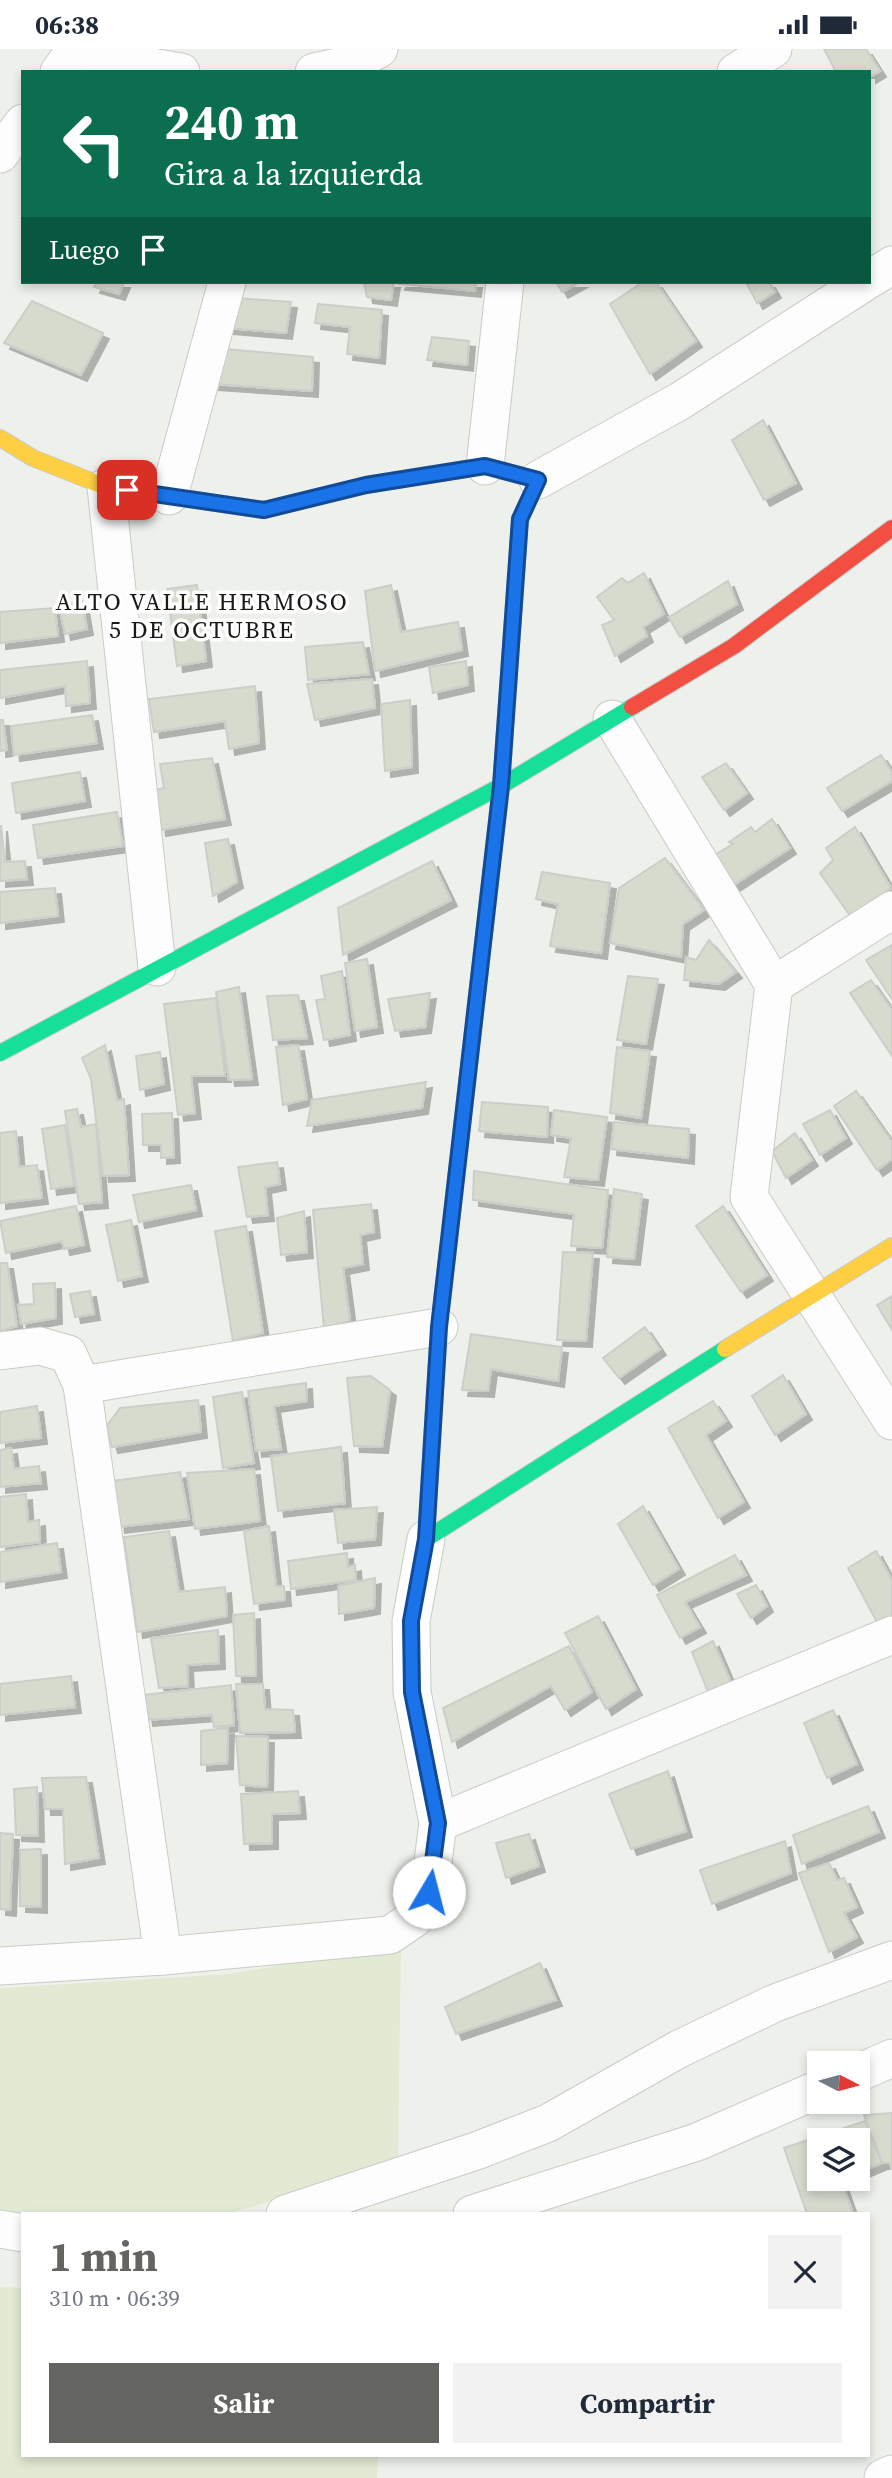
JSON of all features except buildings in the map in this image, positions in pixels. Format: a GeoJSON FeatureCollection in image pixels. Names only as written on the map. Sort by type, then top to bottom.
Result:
{"type":"FeatureCollection","features":[{"type":"Feature","properties":{"kind":"street"},"geometry":{"type":"LineString","coordinates":[[61,70],[78,49],[122,62],[169,70]]}},
{"type":"Feature","properties":{"kind":"street"},"geometry":{"type":"LineString","coordinates":[[323,70],[351,64],[379,49]]}},
{"type":"Feature","properties":{"kind":"street"},"geometry":{"type":"LineString","coordinates":[[739,70],[773,49]]}},
{"type":"Feature","properties":{"kind":"street"},"geometry":{"type":"LineString","coordinates":[[0,154],[21,126]]}},
{"type":"Feature","properties":{"kind":"street"},"geometry":{"type":"LineString","coordinates":[[871,278],[892,265]]}},
{"type":"Feature","properties":{"kind":"street"},"geometry":{"type":"LineString","coordinates":[[169,496],[226,284]]}},
{"type":"Feature","properties":{"kind":"street"},"geometry":{"type":"LineString","coordinates":[[485,466],[505,284]]}},
{"type":"Feature","properties":{"kind":"street"},"geometry":{"type":"LineString","coordinates":[[0,1966],[163,1957],[390,1935],[415,1918],[429,1892],[438,1823],[412,1692],[411,1621],[426,1539],[439,1327],[501,786],[520,519],[538,480],[680,401],[862,284]]}},
{"type":"Feature","properties":{"kind":"street"},"geometry":{"type":"LineString","coordinates":[[0,438],[33,458],[106,487],[264,510],[366,485],[485,466],[538,480]]}},
{"type":"Feature","properties":{"kind":"street"},"geometry":{"type":"LineString","coordinates":[[106,487],[157,967]]}},
{"type":"Feature","properties":{"kind":"street"},"geometry":{"type":"LineString","coordinates":[[0,1053],[501,786],[734,646],[892,528]]}},
{"type":"Feature","properties":{"kind":"street"},"geometry":{"type":"LineString","coordinates":[[612,719],[774,985],[749,1198],[892,1421]]}},
{"type":"Feature","properties":{"kind":"street"},"geometry":{"type":"LineString","coordinates":[[774,985],[892,909]]}},
{"type":"Feature","properties":{"kind":"street"},"geometry":{"type":"LineString","coordinates":[[426,1539],[524,1480],[811,1294],[892,1246]]}},
{"type":"Feature","properties":{"kind":"street"},"geometry":{"type":"LineString","coordinates":[[82,1385],[439,1327]]}},
{"type":"Feature","properties":{"kind":"street"},"geometry":{"type":"LineString","coordinates":[[0,1351],[40,1346],[68,1354],[82,1385],[163,1957]]}},
{"type":"Feature","properties":{"kind":"street"},"geometry":{"type":"LineString","coordinates":[[438,1823],[892,1635]]}},
{"type":"Feature","properties":{"kind":"street"},"geometry":{"type":"LineString","coordinates":[[291,2212],[477,2151],[548,2123],[679,2049],[775,2003],[892,1959]]}},
{"type":"Feature","properties":{"kind":"street"},"geometry":{"type":"LineString","coordinates":[[870,2068],[892,2058]]}},
{"type":"Feature","properties":{"kind":"street"},"geometry":{"type":"LineString","coordinates":[[478,2212],[696,2142],[807,2094]]}},
{"type":"Feature","properties":{"kind":"street"},"geometry":{"type":"LineString","coordinates":[[0,2229],[21,2233]]}},
{"type":"Feature","properties":{"kind":"street"},"geometry":{"type":"LineString","coordinates":[[883,2478],[892,2474]]}},
{"type":"Feature","properties":{"kind":"green space"},"geometry":{"type":"Polygon","coordinates":[[[401,1944],[398,2158],[287,2197],[233,2212],[21,2212],[21,2216],[0,2213],[0,1988],[229,1974],[401,1944]]]}},
{"type":"Feature","properties":{"kind":"green space"},"geometry":{"type":"Polygon","coordinates":[[[0,2287],[21,2288],[21,2457],[378,2457],[377,2478],[0,2478],[0,2287]]]}},
{"type":"Feature","properties":{"kind":"traffic: fast"},"geometry":{"type":"LineString","coordinates":[[402,479],[485,466],[538,480],[520,519],[501,786],[469,1066]]}},
{"type":"Feature","properties":{"kind":"traffic: fast"},"geometry":{"type":"LineString","coordinates":[[0,1053],[501,786],[632,707]]}},
{"type":"Feature","properties":{"kind":"traffic: fast"},"geometry":{"type":"LineString","coordinates":[[426,1539],[725,1349]]}},
{"type":"Feature","properties":{"kind":"traffic: slow"},"geometry":{"type":"LineString","coordinates":[[0,438],[33,458],[106,487],[264,510],[402,479]]}},
{"type":"Feature","properties":{"kind":"traffic: slow"},"geometry":{"type":"LineString","coordinates":[[426,1539],[439,1327],[469,1066]]}},
{"type":"Feature","properties":{"kind":"traffic: slow"},"geometry":{"type":"LineString","coordinates":[[725,1349],[892,1246]]}},
{"type":"Feature","properties":{"kind":"traffic: jam"},"geometry":{"type":"LineString","coordinates":[[632,707],[734,646],[892,528]]}},
{"type":"Feature","properties":{"kind":"district","name":"ALTO VALLE HERMOSO 5 DE OCTUBRE"},"geometry":{"type":"Point","coordinates":[202,616]}},
{"type":"Feature","properties":{"kind":"route"},"geometry":{"type":"LineString","coordinates":[[127,490],[264,510],[366,485],[485,466],[538,480],[520,519],[501,786],[439,1327],[426,1539],[411,1621],[412,1692],[438,1823],[429,1892]]}}]}
